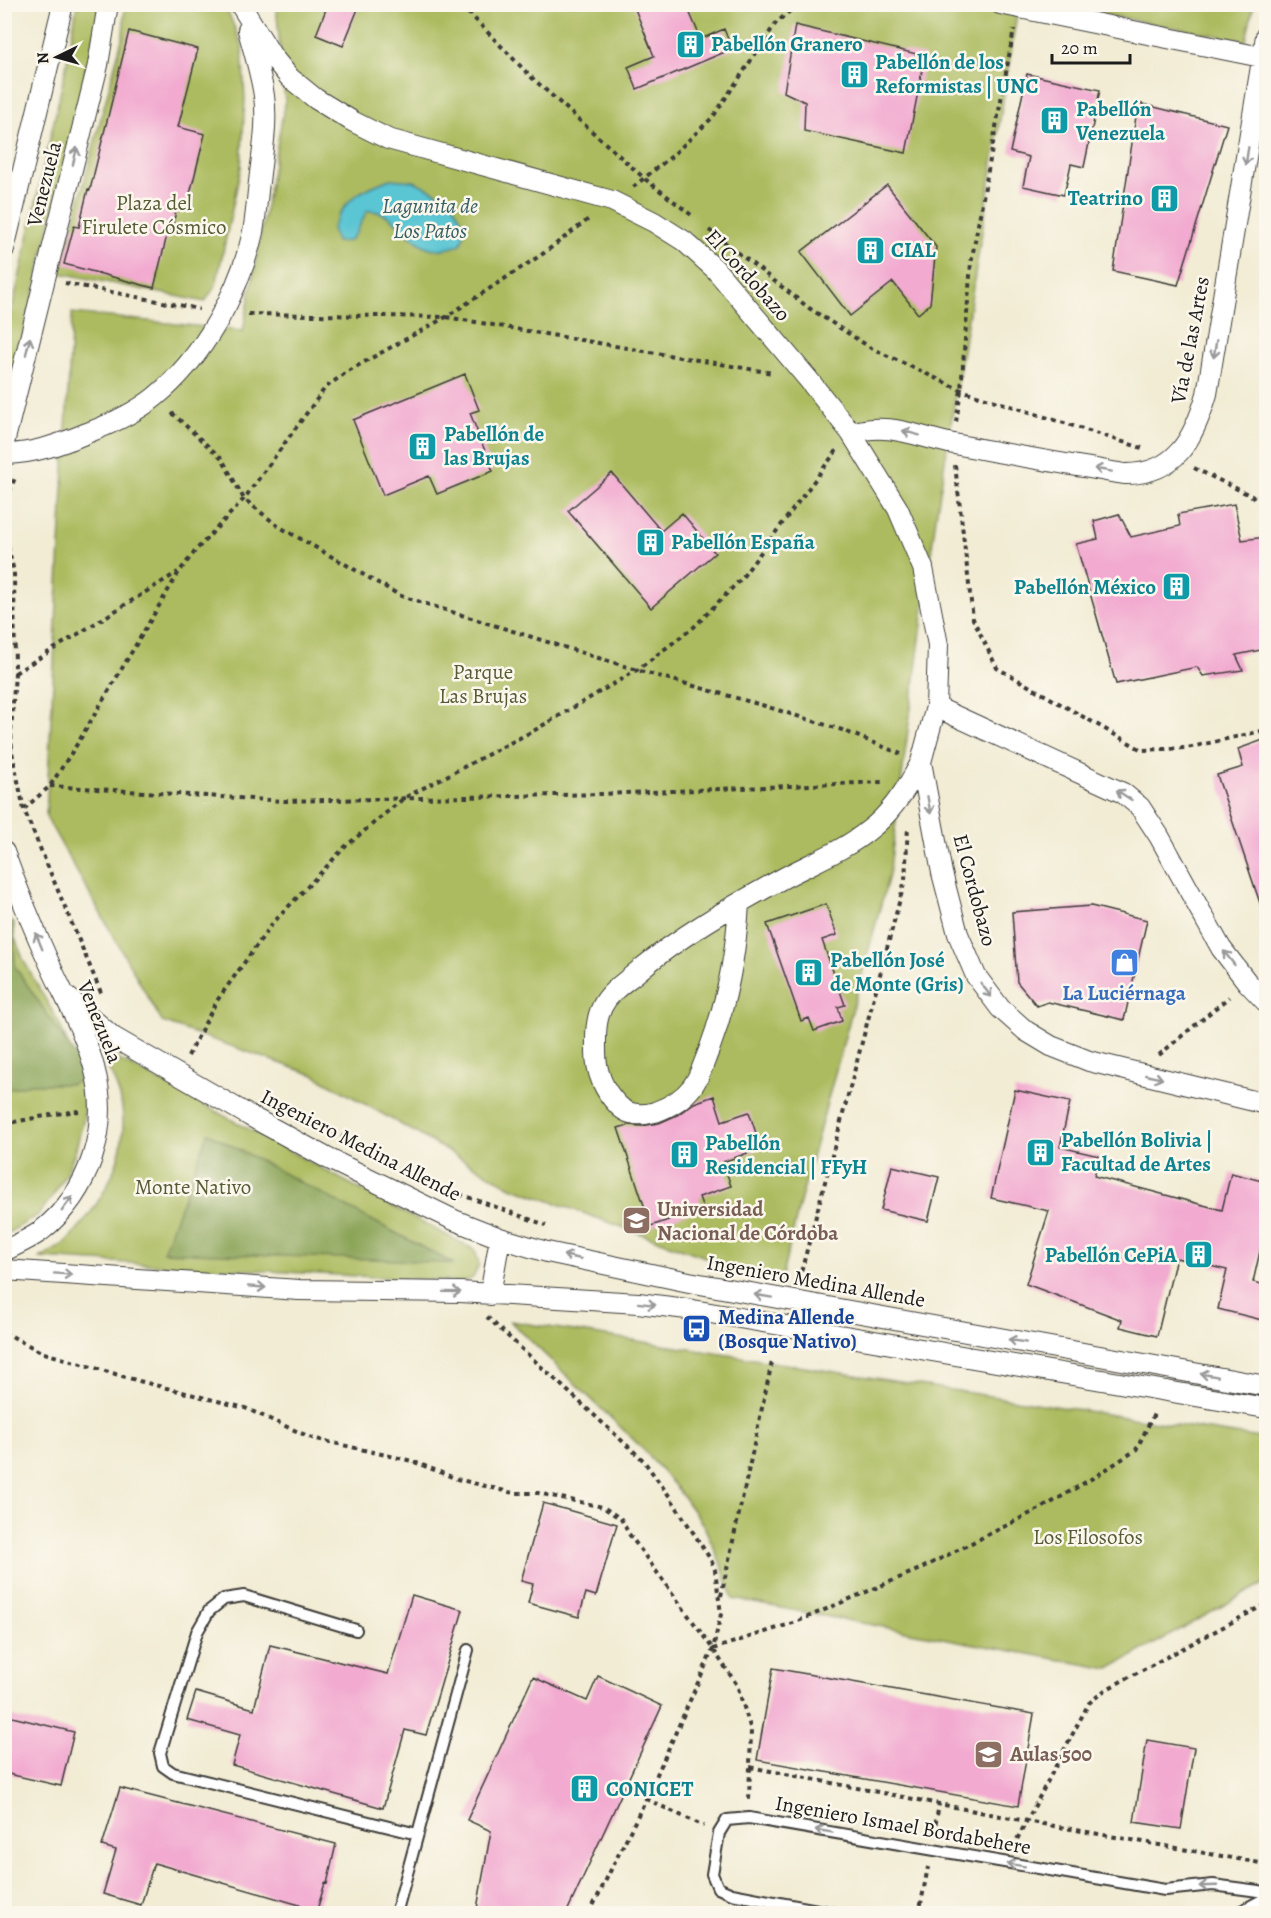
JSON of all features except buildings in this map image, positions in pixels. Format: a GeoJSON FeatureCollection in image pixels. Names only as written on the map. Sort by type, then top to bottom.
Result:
{"type":"FeatureCollection","features":[{"type":"Feature","properties":{"kind":"street","name":"Venezuela"},"geometry":{"type":"LineString","coordinates":[[4,249],[8,213],[63,4]]}},
{"type":"Feature","properties":{"kind":"street","name":"Venezuela"},"geometry":{"type":"LineString","coordinates":[[4,443],[98,65],[108,4]]}},
{"type":"Feature","properties":{"kind":"street","name":"El Cordobazo"},"geometry":{"type":"LineString","coordinates":[[240,6],[272,56],[290,78],[316,99],[352,121],[388,139],[612,201],[654,222],[684,241],[715,269],[851,433],[898,509],[923,568],[938,645],[936,707],[921,762],[942,873],[958,934],[976,976],[1000,1008],[1026,1031],[1051,1046],[1089,1061],[1266,1104]]}},
{"type":"Feature","properties":{"kind":"street"},"geometry":{"type":"LineString","coordinates":[[4,454],[23,454],[75,438],[115,422],[154,397],[186,366],[222,314],[240,275],[253,231],[265,128],[264,98],[257,61],[240,6]]}},
{"type":"Feature","properties":{"kind":"street"},"geometry":{"type":"LineString","coordinates":[[1009,6],[1265,57]]}},
{"type":"Feature","properties":{"kind":"street","name":"Vía de las Artes"},"geometry":{"type":"LineString","coordinates":[[1175,459],[1191,437],[1207,394],[1265,57],[1266,36]]}},
{"type":"Feature","properties":{"kind":"street"},"geometry":{"type":"LineString","coordinates":[[851,433],[867,428],[890,427],[952,444],[1124,474],[1147,471],[1175,459]]}},
{"type":"Feature","properties":{"kind":"street"},"geometry":{"type":"LineString","coordinates":[[936,707],[1123,793],[1140,807],[1159,836],[1221,948],[1266,1002]]}},
{"type":"Feature","properties":{"kind":"street"},"geometry":{"type":"LineString","coordinates":[[739,904],[735,948],[727,994],[716,1031],[693,1086],[681,1100],[653,1112],[637,1115],[624,1112],[607,1092],[600,1078],[596,1056],[596,1029],[602,1007],[614,991],[659,954],[739,904],[869,831],[890,811],[912,780],[921,762]]}},
{"type":"Feature","properties":{"kind":"street","name":"Venezuela"},"geometry":{"type":"LineString","coordinates":[[4,852],[41,945],[94,1065],[99,1084],[100,1109],[96,1149],[82,1184],[60,1214],[39,1233],[4,1251]]}},
{"type":"Feature","properties":{"kind":"street","name":"Ingeniero Medina Allende"},"geometry":{"type":"LineString","coordinates":[[63,994],[113,1037],[241,1111],[327,1158],[454,1220],[500,1238],[547,1252],[651,1275],[1266,1386]]}},
{"type":"Feature","properties":{"kind":"street"},"geometry":{"type":"LineString","coordinates":[[490,1295],[500,1238]]}},
{"type":"Feature","properties":{"kind":"street"},"geometry":{"type":"LineString","coordinates":[[4,1269],[299,1290],[460,1292],[638,1303],[687,1309],[1166,1389],[1266,1408]]}},
{"type":"Feature","properties":{"kind":"lane"},"geometry":{"type":"LineString","coordinates":[[356,1630],[244,1596],[224,1599],[209,1611],[197,1632],[160,1753],[163,1766],[173,1773],[417,1834]]}},
{"type":"Feature","properties":{"kind":"lane"},"geometry":{"type":"LineString","coordinates":[[396,1914],[468,1650]]}},
{"type":"Feature","properties":{"kind":"lane","name":"Ingeniero Ismael Bordabehere"},"geometry":{"type":"LineString","coordinates":[[719,1833],[727,1820],[749,1818],[1165,1890],[1213,1885],[1266,1892]]}},
{"type":"Feature","properties":{"kind":"lane"},"geometry":{"type":"LineString","coordinates":[[719,1833],[712,1874],[718,1888],[732,1894],[839,1914]]}},
{"type":"Feature","properties":{"kind":"lane"},"geometry":{"type":"LineString","coordinates":[[1236,1914],[1266,1898]]}},
{"type":"Feature","properties":{"kind":"path"},"geometry":{"type":"LineString","coordinates":[[452,4],[471,15],[530,76],[645,179],[699,222]]}},
{"type":"Feature","properties":{"kind":"path"},"geometry":{"type":"LineString","coordinates":[[24,810],[50,786],[178,572],[244,499],[325,388],[348,371],[446,317],[544,253],[645,179],[713,117],[776,23],[798,4]]}},
{"type":"Feature","properties":{"kind":"path"},"geometry":{"type":"LineString","coordinates":[[1009,6],[971,263],[961,390],[952,444],[973,619],[997,668],[1142,750],[1187,748],[1266,730]]}},
{"type":"Feature","properties":{"kind":"path"},"geometry":{"type":"LineString","coordinates":[[709,229],[809,308],[871,348],[961,390],[1175,459],[1266,503]]}},
{"type":"Feature","properties":{"kind":"path"},"geometry":{"type":"LineString","coordinates":[[446,317],[808,379]]}},
{"type":"Feature","properties":{"kind":"path"},"geometry":{"type":"LineString","coordinates":[[154,397],[222,459],[244,499],[278,526],[401,596],[637,670],[842,730],[921,762]]}},
{"type":"Feature","properties":{"kind":"path"},"geometry":{"type":"LineString","coordinates":[[188,1057],[216,1002],[272,924],[346,846],[404,798],[535,730],[637,670],[694,627],[741,579],[851,433]]}},
{"type":"Feature","properties":{"kind":"path"},"geometry":{"type":"LineString","coordinates":[[4,529],[14,572],[15,673],[12,752],[24,810],[97,986],[106,1002]]}},
{"type":"Feature","properties":{"kind":"path"},"geometry":{"type":"LineString","coordinates":[[15,673],[178,572]]}},
{"type":"Feature","properties":{"kind":"path"},"geometry":{"type":"LineString","coordinates":[[4,744],[12,752]]}},
{"type":"Feature","properties":{"kind":"path"},"geometry":{"type":"LineString","coordinates":[[50,786],[215,796],[257,801],[603,794],[912,780]]}},
{"type":"Feature","properties":{"kind":"path"},"geometry":{"type":"LineString","coordinates":[[794,1301],[905,880],[909,825]]}},
{"type":"Feature","properties":{"kind":"path"},"geometry":{"type":"LineString","coordinates":[[1136,1073],[1247,982]]}},
{"type":"Feature","properties":{"kind":"path"},"geometry":{"type":"LineString","coordinates":[[177,1051],[197,1062]]}},
{"type":"Feature","properties":{"kind":"path"},"geometry":{"type":"LineString","coordinates":[[4,1124],[55,1114],[100,1109]]}},
{"type":"Feature","properties":{"kind":"path"},"geometry":{"type":"LineString","coordinates":[[310,1120],[395,1163]]}},
{"type":"Feature","properties":{"kind":"path"},"geometry":{"type":"LineString","coordinates":[[448,1190],[553,1228]]}},
{"type":"Feature","properties":{"kind":"path"},"geometry":{"type":"LineString","coordinates":[[460,1292],[643,1460],[670,1497],[711,1560],[715,1570],[721,1600],[721,1614],[713,1649],[589,1914]]}},
{"type":"Feature","properties":{"kind":"path"},"geometry":{"type":"LineString","coordinates":[[4,1332],[41,1352],[139,1381],[245,1408],[321,1441],[412,1461],[457,1479],[513,1493],[538,1492],[603,1507],[621,1519],[629,1534],[737,1685],[751,1730],[749,1818]]}},
{"type":"Feature","properties":{"kind":"path"},"geometry":{"type":"LineString","coordinates":[[721,1600],[772,1362]]}},
{"type":"Feature","properties":{"kind":"path"},"geometry":{"type":"LineString","coordinates":[[713,1649],[796,1622],[920,1569],[1049,1504],[1136,1450],[1166,1389]]}},
{"type":"Feature","properties":{"kind":"path"},"geometry":{"type":"LineString","coordinates":[[1005,1864],[1089,1703],[1105,1690],[1266,1604]]}},
{"type":"Feature","properties":{"kind":"path"},"geometry":{"type":"LineString","coordinates":[[750,1767],[1026,1821],[1266,1864]]}},
{"type":"Feature","properties":{"kind":"path"},"geometry":{"type":"LineString","coordinates":[[645,1798],[719,1833]]}},
{"type":"Feature","properties":{"kind":"green space","name":"Parque Las Brujas"},"geometry":{"type":"Polygon","coordinates":[[[982,4],[1018,8],[936,517],[889,875],[780,1284],[511,1187],[314,1075],[162,1022],[46,817],[72,313],[243,331],[285,102],[276,5],[982,4]]]}},
{"type":"Feature","properties":{"kind":"green space"},"geometry":{"type":"Polygon","coordinates":[[[77,5],[100,5],[98,23],[4,419],[5,341],[66,67],[77,5]]]}},
{"type":"Feature","properties":{"kind":"green space","name":"Plaza del Firulete Cósmico"},"geometry":{"type":"Polygon","coordinates":[[[125,5],[225,5],[242,45],[245,100],[241,167],[216,285],[205,302],[60,273],[123,35],[125,5]]]}},
{"type":"Feature","properties":{"kind":"green space"},"geometry":{"type":"Polygon","coordinates":[[[1053,5],[1237,5],[1253,8],[1246,41],[1053,5]]]}},
{"type":"Feature","properties":{"kind":"green space"},"geometry":{"type":"Polygon","coordinates":[[[4,910],[24,961],[60,1025],[83,1081],[84,1118],[75,1152],[53,1196],[38,1215],[5,1235],[4,910]]]}},
{"type":"Feature","properties":{"kind":"green space"},"geometry":{"type":"Polygon","coordinates":[[[4,918],[14,923],[15,967],[88,1074],[73,1084],[31,1084],[5,1090],[4,918]]]}},
{"type":"Feature","properties":{"kind":"green space","name":"Monte Nativo"},"geometry":{"type":"Polygon","coordinates":[[[100,1050],[475,1250],[479,1264],[473,1278],[463,1282],[40,1258],[69,1239],[92,1211],[109,1182],[120,1151],[123,1118],[120,1095],[100,1050]]]}},
{"type":"Feature","properties":{"kind":"green space"},"geometry":{"type":"Polygon","coordinates":[[[208,1133],[454,1264],[163,1252],[208,1133]]]}},
{"type":"Feature","properties":{"kind":"green space","name":"Los Filosofos"},"geometry":{"type":"Polygon","coordinates":[[[510,1321],[1266,1439],[1266,1582],[1109,1669],[733,1599],[704,1526],[676,1487],[641,1447],[510,1321]]]}},
{"type":"Feature","properties":{"kind":"water","name":"Lagunita de Los Patos"},"geometry":{"type":"Polygon","coordinates":[[[390,179],[414,181],[450,199],[462,220],[464,234],[461,244],[444,249],[431,248],[419,243],[391,218],[380,212],[367,211],[356,233],[349,241],[336,242],[332,228],[349,202],[361,192],[390,179]]]}},
{"type":"Feature","properties":{"kind":"place","name":"Pabellón Granero"},"geometry":{"type":"Point","coordinates":[690,44]}},
{"type":"Feature","properties":{"kind":"place","name":"Pabellón de los Reformistas | UNC"},"geometry":{"type":"Point","coordinates":[854,74]}},
{"type":"Feature","properties":{"kind":"place","name":"Pabellón Venezuela"},"geometry":{"type":"Point","coordinates":[1055,121]}},
{"type":"Feature","properties":{"kind":"place","name":"Teatrino"},"geometry":{"type":"Point","coordinates":[1164,198]}},
{"type":"Feature","properties":{"kind":"place","name":"CIAL"},"geometry":{"type":"Point","coordinates":[870,250]}},
{"type":"Feature","properties":{"kind":"place","name":"Pabellón de las Brujas"},"geometry":{"type":"Point","coordinates":[423,446]}},
{"type":"Feature","properties":{"kind":"place","name":"Pabellón España"},"geometry":{"type":"Point","coordinates":[650,542]}},
{"type":"Feature","properties":{"kind":"place","name":"Pabellón México"},"geometry":{"type":"Point","coordinates":[1177,587]}},
{"type":"Feature","properties":{"kind":"place","name":"La Luciérnaga"},"geometry":{"type":"Point","coordinates":[1124,962]}},
{"type":"Feature","properties":{"kind":"place","name":"Pabellón José de Monte (Gris)"},"geometry":{"type":"Point","coordinates":[809,972]}},
{"type":"Feature","properties":{"kind":"place","name":"Pabellón Bolivia | Facultad de Artes"},"geometry":{"type":"Point","coordinates":[1040,1152]}},
{"type":"Feature","properties":{"kind":"place","name":"Pabellón Residencial | FFyH"},"geometry":{"type":"Point","coordinates":[684,1155]}},
{"type":"Feature","properties":{"kind":"place","name":"Universidad Nacional de Córdoba"},"geometry":{"type":"Point","coordinates":[636,1221]}},
{"type":"Feature","properties":{"kind":"place","name":"Pabellón CePiA"},"geometry":{"type":"Point","coordinates":[1198,1255]}},
{"type":"Feature","properties":{"kind":"place","name":"Medina Allende (Bosque Nativo)"},"geometry":{"type":"Point","coordinates":[697,1329]}},
{"type":"Feature","properties":{"kind":"place","name":"Aulas 500"},"geometry":{"type":"Point","coordinates":[989,1754]}},
{"type":"Feature","properties":{"kind":"place","name":"CONICET"},"geometry":{"type":"Point","coordinates":[585,1789]}}]}
